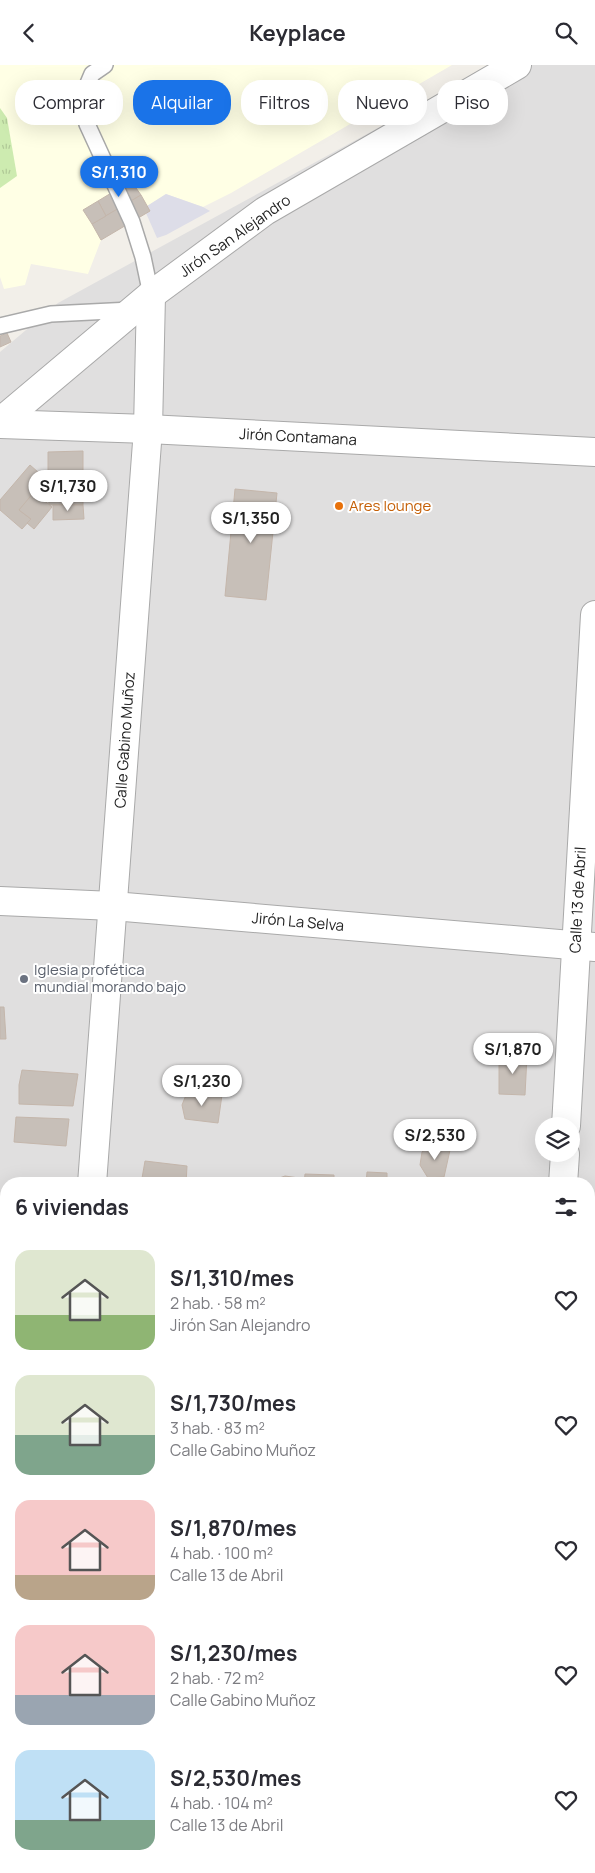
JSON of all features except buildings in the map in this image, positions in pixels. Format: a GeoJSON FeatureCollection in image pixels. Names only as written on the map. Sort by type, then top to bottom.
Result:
{"type":"FeatureCollection","features":[{"type":"Feature","properties":{"kind":"street","name":"Jirón San Alejandro"},"geometry":{"type":"LineString","coordinates":[[0,423],[142,303],[265,211],[516,65]]}},
{"type":"Feature","properties":{"kind":"street","name":"Calle Gabino Muñoz"},"geometry":{"type":"LineString","coordinates":[[93,1177],[148,429],[142,303]]}},
{"type":"Feature","properties":{"kind":"street","name":"Jirón Contamana"},"geometry":{"type":"LineString","coordinates":[[0,423],[595,452]]}},
{"type":"Feature","properties":{"kind":"street","name":"Calle 13 de Abril"},"geometry":{"type":"LineString","coordinates":[[567,1117],[585,947],[595,615]]}},
{"type":"Feature","properties":{"kind":"street","name":"Jirón La Selva"},"geometry":{"type":"LineString","coordinates":[[0,901],[113,906],[585,947]]}},
{"type":"Feature","properties":{"kind":"street"},"geometry":{"type":"LineString","coordinates":[[563,1177],[564,1162]]}},
{"type":"Feature","properties":{"kind":"lane"},"geometry":{"type":"LineString","coordinates":[[0,326],[51,313],[142,303],[143,257],[132,222],[87,124],[81,100],[92,74],[105,65]]}},
{"type":"Feature","properties":{"kind":"shaded area"},"geometry":{"type":"Polygon","coordinates":[[[0,65],[452,65],[426,80],[338,80],[338,125],[348,125],[231,193],[203,207],[166,194],[103,235],[88,274],[31,264],[25,285],[4,289],[0,277],[0,65]]]}},
{"type":"Feature","properties":{"kind":"shaded area"},"geometry":{"type":"Polygon","coordinates":[[[493,65],[595,65],[595,1177],[0,1177],[0,352],[58,303],[383,125],[427,125],[427,101],[437,96],[437,125],[508,125],[508,80],[466,80],[493,65]]]}},
{"type":"Feature","properties":{"kind":"shaded area"},"geometry":{"type":"Polygon","coordinates":[[[166,194],[210,211],[157,238],[146,213],[150,211],[147,206],[166,194]]]}},
{"type":"Feature","properties":{"kind":"green space"},"geometry":{"type":"Polygon","coordinates":[[[0,108],[7,118],[17,176],[0,188],[0,108]]]}},
{"type":"Feature","properties":{"kind":"place","name":"Ares lounge"},"geometry":{"type":"Point","coordinates":[339,506]}},
{"type":"Feature","properties":{"kind":"place","name":"Iglesia profética mundial morando bajo"},"geometry":{"type":"Point","coordinates":[24,979]}}]}
